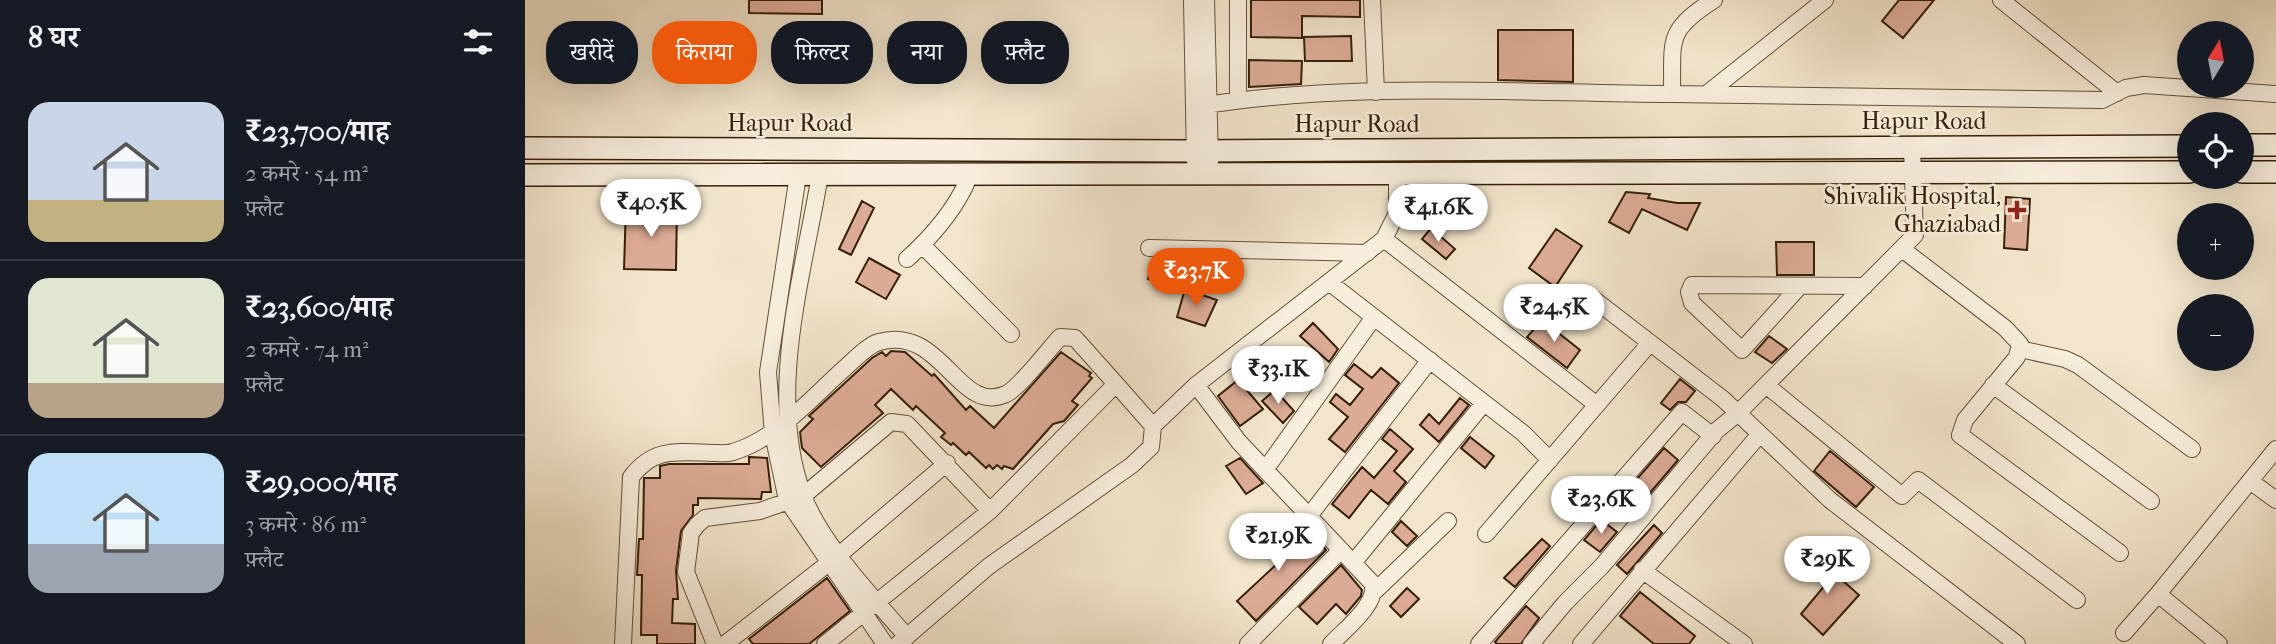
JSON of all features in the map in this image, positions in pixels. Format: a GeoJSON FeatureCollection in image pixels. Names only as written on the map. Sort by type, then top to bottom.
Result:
{"type":"FeatureCollection","features":[{"type":"Feature","properties":{"kind":"main road"},"geometry":{"type":"LineString","coordinates":[[2254,145],[2276,145]]}},
{"type":"Feature","properties":{"kind":"main road","name":"Hapur Road"},"geometry":{"type":"LineString","coordinates":[[525,148],[1202,151],[2177,146]]}},
{"type":"Feature","properties":{"kind":"main road","name":"Hapur Road"},"geometry":{"type":"LineString","coordinates":[[525,175],[2177,172]]}},
{"type":"Feature","properties":{"kind":"main road"},"geometry":{"type":"LineString","coordinates":[[2254,172],[2276,172]]}},
{"type":"Feature","properties":{"kind":"street"},"geometry":{"type":"LineString","coordinates":[[1192,0],[1201,106],[1203,175]]}},
{"type":"Feature","properties":{"kind":"street"},"geometry":{"type":"LineString","coordinates":[[1201,106],[1206,0]]}},
{"type":"Feature","properties":{"kind":"street"},"geometry":{"type":"LineString","coordinates":[[1238,0],[1238,100]]}},
{"type":"Feature","properties":{"kind":"street"},"geometry":{"type":"LineString","coordinates":[[1372,0],[1376,92]]}},
{"type":"Feature","properties":{"kind":"street"},"geometry":{"type":"LineString","coordinates":[[1672,94],[1677,30],[1686,18],[1714,0]]}},
{"type":"Feature","properties":{"kind":"street"},"geometry":{"type":"LineString","coordinates":[[1709,92],[1825,0]]}},
{"type":"Feature","properties":{"kind":"street"},"geometry":{"type":"LineString","coordinates":[[2001,0],[2117,93]]}},
{"type":"Feature","properties":{"kind":"street"},"geometry":{"type":"LineString","coordinates":[[1201,106],[1238,100],[1376,92],[1709,92],[2102,100],[2134,86],[2148,85],[2276,94]]}},
{"type":"Feature","properties":{"kind":"street"},"geometry":{"type":"LineString","coordinates":[[1531,644],[1713,436],[1915,235],[1912,147]]}},
{"type":"Feature","properties":{"kind":"street"},"geometry":{"type":"LineString","coordinates":[[795,498],[785,377],[820,174]]}},
{"type":"Feature","properties":{"kind":"street"},"geometry":{"type":"LineString","coordinates":[[907,260],[922,246],[961,194],[966,184],[963,174]]}},
{"type":"Feature","properties":{"kind":"street"},"geometry":{"type":"LineString","coordinates":[[797,175],[768,372],[773,434],[795,498],[863,614],[885,644]]}},
{"type":"Feature","properties":{"kind":"street"},"geometry":{"type":"LineString","coordinates":[[833,559],[877,602],[902,640],[989,566],[1132,465],[1151,447],[1153,426],[1196,385],[1384,239],[1397,213],[1397,175]]}},
{"type":"Feature","properties":{"kind":"street"},"geometry":{"type":"LineString","coordinates":[[1384,239],[1597,405]]}},
{"type":"Feature","properties":{"kind":"street"},"geometry":{"type":"LineString","coordinates":[[922,246],[1011,334]]}},
{"type":"Feature","properties":{"kind":"street"},"geometry":{"type":"LineString","coordinates":[[1149,248],[1367,253]]}},
{"type":"Feature","properties":{"kind":"street"},"geometry":{"type":"LineString","coordinates":[[1902,249],[2005,328],[2017,339],[2020,349]]}},
{"type":"Feature","properties":{"kind":"street"},"geometry":{"type":"LineString","coordinates":[[783,270],[803,273]]}},
{"type":"Feature","properties":{"kind":"street"},"geometry":{"type":"LineString","coordinates":[[1330,283],[1484,403],[1550,460]]}},
{"type":"Feature","properties":{"kind":"street"},"geometry":{"type":"LineString","coordinates":[[1800,286],[1742,350],[1692,303],[1689,292],[1692,285],[1865,286]]}},
{"type":"Feature","properties":{"kind":"street"},"geometry":{"type":"LineString","coordinates":[[1591,297],[1738,413],[1830,500],[2017,644]]}},
{"type":"Feature","properties":{"kind":"street"},"geometry":{"type":"LineString","coordinates":[[1265,470],[1374,317]]}},
{"type":"Feature","properties":{"kind":"street"},"geometry":{"type":"LineString","coordinates":[[623,644],[631,477],[643,462],[657,455],[731,453],[773,434],[877,342],[903,338],[929,350],[976,396],[1007,394],[1060,337],[1075,338],[1153,426]]}},
{"type":"Feature","properties":{"kind":"street"},"geometry":{"type":"LineString","coordinates":[[1486,534],[1650,343]]}},
{"type":"Feature","properties":{"kind":"street"},"geometry":{"type":"LineString","coordinates":[[2020,349],[1965,420],[1960,435],[2120,553]]}},
{"type":"Feature","properties":{"kind":"street"},"geometry":{"type":"LineString","coordinates":[[2020,349],[2066,359],[2078,365],[2192,449]]}},
{"type":"Feature","properties":{"kind":"street"},"geometry":{"type":"LineString","coordinates":[[1309,516],[1430,360]]}},
{"type":"Feature","properties":{"kind":"street"},"geometry":{"type":"LineString","coordinates":[[825,644],[990,511],[1116,384]]}},
{"type":"Feature","properties":{"kind":"street"},"geometry":{"type":"LineString","coordinates":[[1196,385],[1239,442],[1373,584],[1374,592]]}},
{"type":"Feature","properties":{"kind":"street"},"geometry":{"type":"LineString","coordinates":[[1766,385],[1902,496],[1918,480],[2077,600]]}},
{"type":"Feature","properties":{"kind":"street"},"geometry":{"type":"LineString","coordinates":[[1993,386],[2151,501]]}},
{"type":"Feature","properties":{"kind":"street"},"geometry":{"type":"LineString","coordinates":[[1353,563],[1484,403]]}},
{"type":"Feature","properties":{"kind":"street"},"geometry":{"type":"LineString","coordinates":[[1479,644],[1682,412],[1713,436]]}},
{"type":"Feature","properties":{"kind":"street"},"geometry":{"type":"LineString","coordinates":[[715,644],[685,572],[691,534],[705,518],[760,511],[795,498],[891,422],[907,424],[990,511]]}},
{"type":"Feature","properties":{"kind":"street"},"geometry":{"type":"LineString","coordinates":[[1581,644],[1760,434]]}},
{"type":"Feature","properties":{"kind":"street"},"geometry":{"type":"LineString","coordinates":[[2124,633],[2276,449]]}},
{"type":"Feature","properties":{"kind":"street"},"geometry":{"type":"LineString","coordinates":[[725,644],[833,559],[947,463]]}},
{"type":"Feature","properties":{"kind":"street"},"geometry":{"type":"LineString","coordinates":[[2251,481],[2276,500]]}},
{"type":"Feature","properties":{"kind":"street"},"geometry":{"type":"LineString","coordinates":[[1331,644],[1370,601],[1374,592],[1448,521]]}},
{"type":"Feature","properties":{"kind":"street"},"geometry":{"type":"LineString","coordinates":[[1248,644],[1341,550]]}},
{"type":"Feature","properties":{"kind":"street"},"geometry":{"type":"LineString","coordinates":[[1643,570],[1744,644]]}},
{"type":"Feature","properties":{"kind":"street"},"geometry":{"type":"LineString","coordinates":[[2158,594],[2219,644]]}},
{"type":"Feature","properties":{"kind":"building"},"geometry":{"type":"Polygon","coordinates":[[[749,0],[822,0],[822,14],[749,13],[749,0]]]}},
{"type":"Feature","properties":{"kind":"building"},"geometry":{"type":"Polygon","coordinates":[[[1251,0],[1360,0],[1360,17],[1302,16],[1302,38],[1251,37],[1251,0]]]}},
{"type":"Feature","properties":{"kind":"building"},"geometry":{"type":"Polygon","coordinates":[[[1899,0],[1934,0],[1903,38],[1882,21],[1899,0]]]}},
{"type":"Feature","properties":{"kind":"building"},"geometry":{"type":"Polygon","coordinates":[[[1498,30],[1573,30],[1573,82],[1498,80],[1498,30]]]}},
{"type":"Feature","properties":{"kind":"building"},"geometry":{"type":"Polygon","coordinates":[[[1351,36],[1352,61],[1305,61],[1304,37],[1351,36]]]}},
{"type":"Feature","properties":{"kind":"building"},"geometry":{"type":"Polygon","coordinates":[[[1249,60],[1302,61],[1301,84],[1249,87],[1249,60]]]}},
{"type":"Feature","properties":{"kind":"building"},"geometry":{"type":"Polygon","coordinates":[[[1626,192],[1650,194],[1648,198],[1677,203],[1700,203],[1687,230],[1642,209],[1629,233],[1609,222],[1626,192]]]}},
{"type":"Feature","properties":{"kind":"building"},"geometry":{"type":"Polygon","coordinates":[[[2006,197],[2030,199],[2027,250],[2004,248],[2006,197]]]}},
{"type":"Feature","properties":{"kind":"building"},"geometry":{"type":"Polygon","coordinates":[[[862,201],[874,208],[851,255],[839,249],[862,201]]]}},
{"type":"Feature","properties":{"kind":"building"},"geometry":{"type":"Polygon","coordinates":[[[626,205],[640,205],[640,213],[665,214],[665,206],[677,206],[676,270],[624,269],[626,205]]]}},
{"type":"Feature","properties":{"kind":"building"},"geometry":{"type":"Polygon","coordinates":[[[1431,228],[1455,249],[1446,259],[1422,239],[1431,228]]]}},
{"type":"Feature","properties":{"kind":"building"},"geometry":{"type":"Polygon","coordinates":[[[1556,229],[1582,246],[1555,287],[1529,268],[1556,229]]]}},
{"type":"Feature","properties":{"kind":"building"},"geometry":{"type":"Polygon","coordinates":[[[1776,242],[1814,242],[1814,275],[1777,275],[1776,242]]]}},
{"type":"Feature","properties":{"kind":"building"},"geometry":{"type":"Polygon","coordinates":[[[869,258],[900,275],[886,299],[856,282],[869,258]]]}},
{"type":"Feature","properties":{"kind":"building"},"geometry":{"type":"Polygon","coordinates":[[[1162,259],[1192,263],[1185,290],[1148,279],[1152,265],[1160,268],[1162,259]]]}},
{"type":"Feature","properties":{"kind":"building"},"geometry":{"type":"Polygon","coordinates":[[[1185,289],[1217,300],[1205,326],[1177,317],[1185,289]]]}},
{"type":"Feature","properties":{"kind":"building"},"geometry":{"type":"Polygon","coordinates":[[[1542,320],[1580,350],[1567,368],[1527,337],[1542,320]]]}},
{"type":"Feature","properties":{"kind":"building"},"geometry":{"type":"Polygon","coordinates":[[[1313,323],[1338,349],[1329,362],[1300,336],[1313,323]]]}},
{"type":"Feature","properties":{"kind":"building"},"geometry":{"type":"Polygon","coordinates":[[[1769,336],[1787,349],[1772,363],[1755,352],[1769,336]]]}},
{"type":"Feature","properties":{"kind":"building"},"geometry":{"type":"Polygon","coordinates":[[[891,351],[905,352],[932,376],[934,374],[966,410],[970,406],[994,428],[1061,352],[1091,373],[1089,376],[1092,378],[1072,401],[1078,405],[1064,421],[1053,424],[1013,469],[1004,466],[1002,469],[997,465],[993,469],[989,465],[986,468],[969,452],[966,455],[953,443],[951,445],[941,437],[945,433],[916,406],[913,410],[891,389],[875,405],[883,413],[821,467],[802,448],[800,432],[813,419],[809,416],[872,358],[882,352],[886,356],[891,351]]]}},
{"type":"Feature","properties":{"kind":"building"},"geometry":{"type":"Polygon","coordinates":[[[1354,364],[1372,378],[1381,368],[1399,383],[1345,452],[1329,439],[1348,417],[1330,402],[1336,394],[1350,405],[1363,389],[1345,375],[1354,364]]]}},
{"type":"Feature","properties":{"kind":"building"},"geometry":{"type":"Polygon","coordinates":[[[1680,379],[1695,391],[1686,402],[1678,402],[1670,410],[1661,403],[1680,379]]]}},
{"type":"Feature","properties":{"kind":"building"},"geometry":{"type":"Polygon","coordinates":[[[1238,380],[1263,409],[1240,426],[1218,396],[1238,380]]]}},
{"type":"Feature","properties":{"kind":"building"},"geometry":{"type":"Polygon","coordinates":[[[1275,390],[1294,411],[1283,423],[1262,401],[1275,390]]]}},
{"type":"Feature","properties":{"kind":"building"},"geometry":{"type":"Polygon","coordinates":[[[1460,398],[1469,405],[1439,442],[1420,425],[1429,414],[1439,424],[1460,398]]]}},
{"type":"Feature","properties":{"kind":"building"},"geometry":{"type":"Polygon","coordinates":[[[1390,429],[1413,449],[1394,471],[1406,482],[1388,504],[1371,490],[1349,518],[1332,504],[1362,467],[1374,478],[1397,451],[1382,439],[1390,429]]]}},
{"type":"Feature","properties":{"kind":"building"},"geometry":{"type":"Polygon","coordinates":[[[1470,437],[1494,456],[1485,468],[1461,448],[1470,437]]]}},
{"type":"Feature","properties":{"kind":"building"},"geometry":{"type":"Polygon","coordinates":[[[1664,448],[1678,460],[1638,507],[1623,495],[1664,448]]]}},
{"type":"Feature","properties":{"kind":"building"},"geometry":{"type":"Polygon","coordinates":[[[1830,451],[1874,487],[1856,507],[1814,471],[1830,451]]]}},
{"type":"Feature","properties":{"kind":"building"},"geometry":{"type":"Polygon","coordinates":[[[749,457],[767,458],[771,492],[762,492],[761,499],[698,498],[698,505],[693,505],[693,515],[681,531],[676,571],[678,599],[673,599],[672,623],[695,624],[695,644],[657,644],[657,635],[641,635],[642,575],[637,575],[639,539],[643,539],[644,478],[660,478],[660,466],[669,464],[749,464],[749,457]]]}},
{"type":"Feature","properties":{"kind":"building"},"geometry":{"type":"Polygon","coordinates":[[[1240,458],[1263,483],[1246,494],[1226,466],[1240,458]]]}},
{"type":"Feature","properties":{"kind":"building"},"geometry":{"type":"Polygon","coordinates":[[[1601,520],[1617,532],[1600,552],[1584,540],[1601,520]]]}},
{"type":"Feature","properties":{"kind":"building"},"geometry":{"type":"Polygon","coordinates":[[[1401,521],[1417,536],[1407,546],[1392,532],[1401,521]]]}},
{"type":"Feature","properties":{"kind":"building"},"geometry":{"type":"Polygon","coordinates":[[[1266,525],[1297,557],[1315,538],[1326,550],[1256,621],[1237,601],[1279,562],[1254,537],[1266,525]]]}},
{"type":"Feature","properties":{"kind":"building"},"geometry":{"type":"Polygon","coordinates":[[[1654,525],[1662,533],[1627,574],[1617,565],[1654,525]]]}},
{"type":"Feature","properties":{"kind":"building"},"geometry":{"type":"Polygon","coordinates":[[[1542,539],[1550,546],[1515,587],[1504,578],[1542,539]]]}},
{"type":"Feature","properties":{"kind":"building"},"geometry":{"type":"Polygon","coordinates":[[[1807,549],[1859,595],[1823,635],[1801,614],[1826,584],[1798,558],[1807,549]]]}},
{"type":"Feature","properties":{"kind":"building"},"geometry":{"type":"Polygon","coordinates":[[[1341,565],[1362,590],[1361,596],[1346,614],[1336,604],[1317,624],[1299,607],[1341,565]]]}},
{"type":"Feature","properties":{"kind":"building"},"geometry":{"type":"Polygon","coordinates":[[[827,578],[850,611],[809,644],[753,644],[749,639],[827,578]]]}},
{"type":"Feature","properties":{"kind":"building"},"geometry":{"type":"Polygon","coordinates":[[[1407,588],[1419,599],[1401,617],[1390,606],[1407,588]]]}},
{"type":"Feature","properties":{"kind":"building"},"geometry":{"type":"Polygon","coordinates":[[[1640,592],[1695,636],[1689,644],[1654,644],[1620,616],[1640,592]]]}},
{"type":"Feature","properties":{"kind":"building"},"geometry":{"type":"Polygon","coordinates":[[[1526,606],[1539,618],[1521,644],[1497,644],[1495,642],[1526,606]]]}},
{"type":"Feature","properties":{"kind":"place","name":"Shivalik Hospital, Ghaziabad"},"geometry":{"type":"Point","coordinates":[2017,210]}}]}
